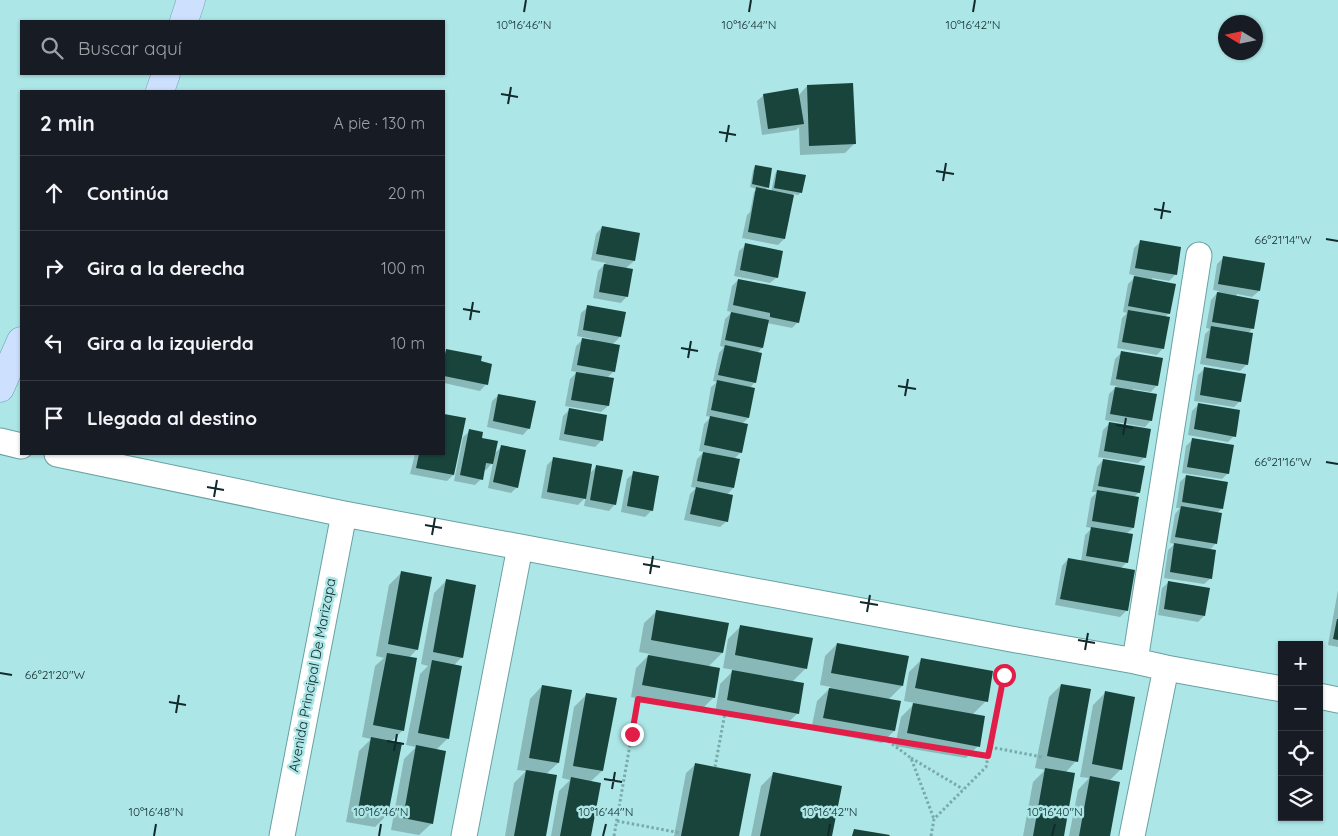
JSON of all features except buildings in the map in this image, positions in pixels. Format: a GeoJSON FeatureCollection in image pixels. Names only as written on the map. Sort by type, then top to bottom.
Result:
{"type":"FeatureCollection","features":[{"type":"Feature","properties":{"kind":"street"},"geometry":{"type":"LineString","coordinates":[[184,20],[191,0]]}},
{"type":"Feature","properties":{"kind":"street"},"geometry":{"type":"LineString","coordinates":[[160,90],[166,75]]}},
{"type":"Feature","properties":{"kind":"street"},"geometry":{"type":"LineString","coordinates":[[1135,661],[1199,255]]}},
{"type":"Feature","properties":{"kind":"street"},"geometry":{"type":"LineString","coordinates":[[0,388],[20,343]]}},
{"type":"Feature","properties":{"kind":"street"},"geometry":{"type":"LineString","coordinates":[[0,441],[20,446]]}},
{"type":"Feature","properties":{"kind":"street"},"geometry":{"type":"LineString","coordinates":[[62,455],[344,514],[520,548],[1278,688]]}},
{"type":"Feature","properties":{"kind":"street","name":"Avenida Principal De Marizapa"},"geometry":{"type":"LineString","coordinates":[[282,836],[344,514]]}},
{"type":"Feature","properties":{"kind":"street"},"geometry":{"type":"LineString","coordinates":[[464,836],[520,548]]}},
{"type":"Feature","properties":{"kind":"street"},"geometry":{"type":"LineString","coordinates":[[1132,836],[1166,668]]}},
{"type":"Feature","properties":{"kind":"street"},"geometry":{"type":"LineString","coordinates":[[1323,697],[1338,700]]}},
{"type":"Feature","properties":{"kind":"path"},"geometry":{"type":"LineString","coordinates":[[934,819],[986,767],[1011,639]]}},
{"type":"Feature","properties":{"kind":"path"},"geometry":{"type":"LineString","coordinates":[[614,836],[638,699],[988,756]]}},
{"type":"Feature","properties":{"kind":"path"},"geometry":{"type":"LineString","coordinates":[[715,767],[725,713]]}},
{"type":"Feature","properties":{"kind":"path"},"geometry":{"type":"LineString","coordinates":[[886,740],[911,758],[963,789]]}},
{"type":"Feature","properties":{"kind":"path"},"geometry":{"type":"LineString","coordinates":[[990,747],[1042,757]]}},
{"type":"Feature","properties":{"kind":"path"},"geometry":{"type":"LineString","coordinates":[[911,758],[934,819],[931,836]]}},
{"type":"Feature","properties":{"kind":"path"},"geometry":{"type":"LineString","coordinates":[[617,821],[681,833]]}},
{"type":"Feature","properties":{"kind":"route"},"geometry":{"type":"LineString","coordinates":[[632,734],[638,699],[988,756],[1004,675]]}}]}
